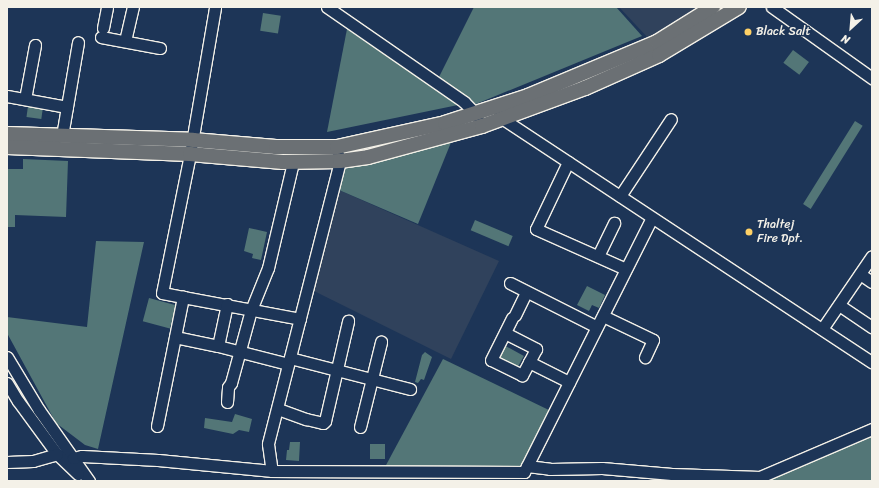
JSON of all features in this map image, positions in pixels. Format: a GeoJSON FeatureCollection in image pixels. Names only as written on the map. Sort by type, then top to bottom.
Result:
{"type":"FeatureCollection","features":[{"type":"Feature","properties":{"kind":"main road"},"geometry":{"type":"LineString","coordinates":[[499,113],[528,96],[657,42],[713,7]]}},
{"type":"Feature","properties":{"kind":"main road"},"geometry":{"type":"LineString","coordinates":[[7,134],[62,136],[191,147],[293,162],[339,154],[379,139],[479,120],[578,91],[659,56],[739,7]]}},
{"type":"Feature","properties":{"kind":"main road"},"geometry":{"type":"LineString","coordinates":[[7,147],[276,147],[339,154]]}},
{"type":"Feature","properties":{"kind":"street"},"geometry":{"type":"LineString","coordinates":[[107,7],[102,33],[125,42],[160,48]]}},
{"type":"Feature","properties":{"kind":"street"},"geometry":{"type":"LineString","coordinates":[[125,42],[133,7]]}},
{"type":"Feature","properties":{"kind":"street"},"geometry":{"type":"LineString","coordinates":[[215,7],[191,147],[162,293],[227,304],[300,319]]}},
{"type":"Feature","properties":{"kind":"street"},"geometry":{"type":"LineString","coordinates":[[327,7],[464,102],[479,120]]}},
{"type":"Feature","properties":{"kind":"street"},"geometry":{"type":"LineString","coordinates":[[772,7],[872,78]]}},
{"type":"Feature","properties":{"kind":"street"},"geometry":{"type":"LineString","coordinates":[[62,136],[78,42]]}},
{"type":"Feature","properties":{"kind":"street"},"geometry":{"type":"LineString","coordinates":[[25,99],[35,45]]}},
{"type":"Feature","properties":{"kind":"street"},"geometry":{"type":"LineString","coordinates":[[7,96],[67,107]]}},
{"type":"Feature","properties":{"kind":"street"},"geometry":{"type":"LineString","coordinates":[[499,113],[568,162],[872,362]]}},
{"type":"Feature","properties":{"kind":"street"},"geometry":{"type":"LineString","coordinates":[[620,196],[671,119]]}},
{"type":"Feature","properties":{"kind":"street"},"geometry":{"type":"LineString","coordinates":[[272,471],[268,444],[278,409],[339,154]]}},
{"type":"Feature","properties":{"kind":"street"},"geometry":{"type":"LineString","coordinates":[[227,402],[228,388],[231,383],[251,310],[268,268],[293,162]]}},
{"type":"Feature","properties":{"kind":"street"},"geometry":{"type":"LineString","coordinates":[[568,162],[536,229],[626,269]]}},
{"type":"Feature","properties":{"kind":"street"},"geometry":{"type":"LineString","coordinates":[[73,458],[82,456],[158,460],[272,471],[524,472],[652,218]]}},
{"type":"Feature","properties":{"kind":"street"},"geometry":{"type":"LineString","coordinates":[[598,256],[614,223]]}},
{"type":"Feature","properties":{"kind":"street"},"geometry":{"type":"LineString","coordinates":[[822,329],[872,256]]}},
{"type":"Feature","properties":{"kind":"street"},"geometry":{"type":"LineString","coordinates":[[860,274],[872,282]]}},
{"type":"Feature","properties":{"kind":"street"},"geometry":{"type":"LineString","coordinates":[[510,284],[597,327]]}},
{"type":"Feature","properties":{"kind":"street"},"geometry":{"type":"LineString","coordinates":[[505,333],[536,349],[522,375],[491,360],[526,292]]}},
{"type":"Feature","properties":{"kind":"street"},"geometry":{"type":"LineString","coordinates":[[157,426],[183,297]]}},
{"type":"Feature","properties":{"kind":"street"},"geometry":{"type":"LineString","coordinates":[[218,346],[227,304]]}},
{"type":"Feature","properties":{"kind":"street"},"geometry":{"type":"LineString","coordinates":[[839,305],[872,327]]}},
{"type":"Feature","properties":{"kind":"street"},"geometry":{"type":"LineString","coordinates":[[603,316],[653,340],[646,357]]}},
{"type":"Feature","properties":{"kind":"street"},"geometry":{"type":"LineString","coordinates":[[278,409],[306,419],[323,423],[348,321]]}},
{"type":"Feature","properties":{"kind":"street"},"geometry":{"type":"LineString","coordinates":[[175,338],[336,370],[410,389]]}},
{"type":"Feature","properties":{"kind":"street"},"geometry":{"type":"LineString","coordinates":[[360,427],[381,342]]}},
{"type":"Feature","properties":{"kind":"street"},"geometry":{"type":"LineString","coordinates":[[7,357],[39,410],[88,481]]}},
{"type":"Feature","properties":{"kind":"street"},"geometry":{"type":"LineString","coordinates":[[529,362],[569,382]]}},
{"type":"Feature","properties":{"kind":"street"},"geometry":{"type":"LineString","coordinates":[[7,384],[57,454],[88,481]]}},
{"type":"Feature","properties":{"kind":"street"},"geometry":{"type":"LineString","coordinates":[[526,466],[550,469],[602,468],[672,474],[760,477],[872,429]]}},
{"type":"Feature","properties":{"kind":"street"},"geometry":{"type":"LineString","coordinates":[[7,462],[33,462],[57,454]]}},
{"type":"Feature","properties":{"kind":"shaded area"},"geometry":{"type":"Polygon","coordinates":[[[619,7],[698,7],[649,39],[619,7]]]}},
{"type":"Feature","properties":{"kind":"shaded area"},"geometry":{"type":"Polygon","coordinates":[[[339,190],[499,261],[451,359],[312,290],[339,190]]]}},
{"type":"Feature","properties":{"kind":"green space"},"geometry":{"type":"Polygon","coordinates":[[[474,7],[616,7],[642,36],[476,104],[438,79],[474,7]]]}},
{"type":"Feature","properties":{"kind":"green space"},"geometry":{"type":"Polygon","coordinates":[[[263,13],[281,16],[278,34],[260,31],[263,13]]]}},
{"type":"Feature","properties":{"kind":"green space"},"geometry":{"type":"Polygon","coordinates":[[[347,29],[458,105],[327,132],[347,29]]]}},
{"type":"Feature","properties":{"kind":"green space"},"geometry":{"type":"Polygon","coordinates":[[[793,50],[809,62],[799,75],[783,63],[793,50]]]}},
{"type":"Feature","properties":{"kind":"green space"},"geometry":{"type":"Polygon","coordinates":[[[28,106],[43,108],[41,119],[26,117],[28,106]]]}},
{"type":"Feature","properties":{"kind":"green space"},"geometry":{"type":"Polygon","coordinates":[[[855,121],[863,126],[811,209],[803,204],[855,121]]]}},
{"type":"Feature","properties":{"kind":"green space"},"geometry":{"type":"Polygon","coordinates":[[[452,140],[418,224],[339,190],[345,164],[452,140]]]}},
{"type":"Feature","properties":{"kind":"green space"},"geometry":{"type":"Polygon","coordinates":[[[23,159],[68,161],[66,217],[15,215],[15,227],[7,227],[7,169],[23,169],[23,159]]]}},
{"type":"Feature","properties":{"kind":"green space"},"geometry":{"type":"Polygon","coordinates":[[[475,220],[513,236],[508,246],[471,230],[475,220]]]}},
{"type":"Feature","properties":{"kind":"green space"},"geometry":{"type":"Polygon","coordinates":[[[249,228],[267,232],[261,260],[252,258],[253,254],[244,251],[249,228]]]}},
{"type":"Feature","properties":{"kind":"green space"},"geometry":{"type":"Polygon","coordinates":[[[96,241],[144,242],[98,449],[85,445],[56,423],[7,333],[7,317],[87,327],[96,241]]]}},
{"type":"Feature","properties":{"kind":"green space"},"geometry":{"type":"Polygon","coordinates":[[[587,286],[605,295],[599,308],[592,305],[589,311],[577,305],[587,286]]]}},
{"type":"Feature","properties":{"kind":"green space"},"geometry":{"type":"Polygon","coordinates":[[[149,298],[176,305],[170,328],[143,321],[149,298]]]}},
{"type":"Feature","properties":{"kind":"green space"},"geometry":{"type":"Polygon","coordinates":[[[502,344],[524,356],[517,368],[495,356],[502,344]]]}},
{"type":"Feature","properties":{"kind":"green space"},"geometry":{"type":"Polygon","coordinates":[[[425,352],[432,357],[424,380],[421,379],[418,383],[415,382],[422,355],[425,352]]]}},
{"type":"Feature","properties":{"kind":"green space"},"geometry":{"type":"Polygon","coordinates":[[[443,359],[553,412],[523,467],[385,467],[443,359]]]}},
{"type":"Feature","properties":{"kind":"green space"},"geometry":{"type":"Polygon","coordinates":[[[235,414],[252,419],[249,432],[239,430],[233,434],[204,428],[205,418],[232,422],[235,414]]]}},
{"type":"Feature","properties":{"kind":"green space"},"geometry":{"type":"Polygon","coordinates":[[[872,433],[872,481],[767,481],[872,433]]]}},
{"type":"Feature","properties":{"kind":"green space"},"geometry":{"type":"Polygon","coordinates":[[[290,442],[300,442],[299,461],[286,460],[290,442]]]}},
{"type":"Feature","properties":{"kind":"green space"},"geometry":{"type":"Polygon","coordinates":[[[370,444],[385,444],[385,459],[370,459],[370,444]]]}},
{"type":"Feature","properties":{"kind":"place","name":"Black Salt"},"geometry":{"type":"Point","coordinates":[748,32]}},
{"type":"Feature","properties":{"kind":"place","name":"Thaltej Fire Dpt."},"geometry":{"type":"Point","coordinates":[749,232]}}]}
